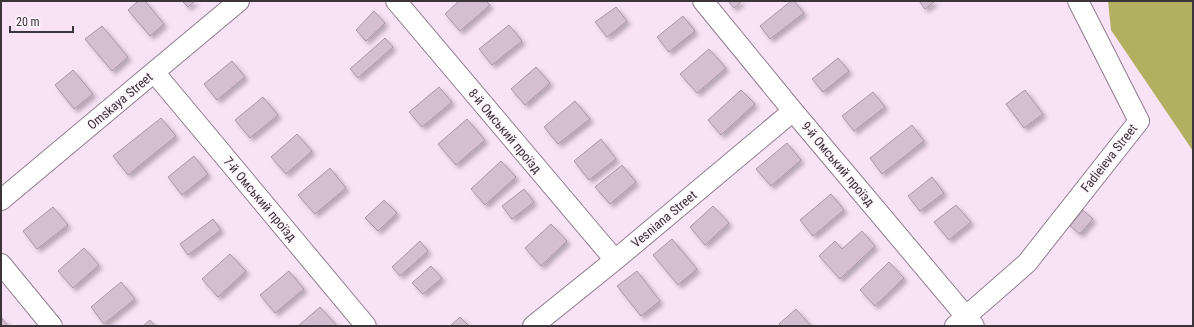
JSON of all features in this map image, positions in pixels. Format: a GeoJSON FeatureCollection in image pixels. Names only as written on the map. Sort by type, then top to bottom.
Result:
{"type":"FeatureCollection","features":[{"type":"Feature","properties":{"kind":"street","name":"Omskaya Street"},"geometry":{"type":"LineString","coordinates":[[1,200],[239,1]]}},
{"type":"Feature","properties":{"kind":"street","name":"8-й Омський проїзд"},"geometry":{"type":"LineString","coordinates":[[396,1],[615,260]]}},
{"type":"Feature","properties":{"kind":"street","name":"9-й Омський проїзд"},"geometry":{"type":"LineString","coordinates":[[703,1],[965,323]]}},
{"type":"Feature","properties":{"kind":"street","name":"Fadieieva Street"},"geometry":{"type":"LineString","coordinates":[[965,323],[1027,263],[1139,122],[1078,1]]}},
{"type":"Feature","properties":{"kind":"street","name":"7-й Омський проїзд"},"geometry":{"type":"LineString","coordinates":[[154,72],[366,326]]}},
{"type":"Feature","properties":{"kind":"street","name":"Vesniana Street"},"geometry":{"type":"LineString","coordinates":[[533,326],[615,260],[793,110]]}},
{"type":"Feature","properties":{"kind":"street"},"geometry":{"type":"LineString","coordinates":[[1,264],[52,326]]}},
{"type":"Feature","properties":{"kind":"shaded area"},"geometry":{"type":"Polygon","coordinates":[[[1108,1],[1193,1],[1193,151],[1111,30],[1108,1]]]}},
{"type":"Feature","properties":{"kind":"building"},"geometry":{"type":"Polygon","coordinates":[[[138,1],[145,1],[164,24],[150,36],[128,10],[138,1]]]}},
{"type":"Feature","properties":{"kind":"building"},"geometry":{"type":"Polygon","coordinates":[[[182,1],[195,1],[188,7],[182,1]]]}},
{"type":"Feature","properties":{"kind":"building"},"geometry":{"type":"Polygon","coordinates":[[[459,1],[486,1],[490,5],[460,31],[445,14],[459,1]]]}},
{"type":"Feature","properties":{"kind":"building"},"geometry":{"type":"Polygon","coordinates":[[[728,1],[742,1],[734,8],[728,1]]]}},
{"type":"Feature","properties":{"kind":"building"},"geometry":{"type":"Polygon","coordinates":[[[791,1],[794,1],[804,13],[770,39],[760,26],[791,1]]]}},
{"type":"Feature","properties":{"kind":"building"},"geometry":{"type":"Polygon","coordinates":[[[919,1],[935,1],[925,9],[919,1]]]}},
{"type":"Feature","properties":{"kind":"building"},"geometry":{"type":"Polygon","coordinates":[[[616,7],[627,21],[607,37],[595,22],[616,7]]]}},
{"type":"Feature","properties":{"kind":"building"},"geometry":{"type":"Polygon","coordinates":[[[374,11],[385,23],[366,41],[356,30],[374,11]]]}},
{"type":"Feature","properties":{"kind":"building"},"geometry":{"type":"Polygon","coordinates":[[[683,16],[695,31],[669,52],[657,37],[683,16]]]}},
{"type":"Feature","properties":{"kind":"building"},"geometry":{"type":"Polygon","coordinates":[[[509,25],[522,41],[492,65],[479,49],[509,25]]]}},
{"type":"Feature","properties":{"kind":"building"},"geometry":{"type":"Polygon","coordinates":[[[102,26],[128,57],[112,71],[85,39],[102,26]]]}},
{"type":"Feature","properties":{"kind":"building"},"geometry":{"type":"Polygon","coordinates":[[[385,38],[393,47],[358,78],[350,69],[385,38]]]}},
{"type":"Feature","properties":{"kind":"building"},"geometry":{"type":"Polygon","coordinates":[[[709,49],[726,68],[697,93],[680,74],[709,49]]]}},
{"type":"Feature","properties":{"kind":"building"},"geometry":{"type":"Polygon","coordinates":[[[838,58],[849,71],[823,92],[812,79],[838,58]]]}},
{"type":"Feature","properties":{"kind":"building"},"geometry":{"type":"Polygon","coordinates":[[[232,61],[245,77],[217,100],[204,84],[232,61]]]}},
{"type":"Feature","properties":{"kind":"building"},"geometry":{"type":"Polygon","coordinates":[[[536,67],[550,83],[525,105],[511,89],[536,67]]]}},
{"type":"Feature","properties":{"kind":"building"},"geometry":{"type":"Polygon","coordinates":[[[73,70],[93,94],[74,109],[55,85],[73,70]]]}},
{"type":"Feature","properties":{"kind":"building"},"geometry":{"type":"Polygon","coordinates":[[[439,87],[452,102],[422,127],[409,112],[439,87]]]}},
{"type":"Feature","properties":{"kind":"building"},"geometry":{"type":"Polygon","coordinates":[[[741,90],[755,104],[721,135],[708,120],[741,90]]]}},
{"type":"Feature","properties":{"kind":"building"},"geometry":{"type":"Polygon","coordinates":[[[1025,90],[1043,114],[1024,128],[1006,104],[1025,90]]]}},
{"type":"Feature","properties":{"kind":"building"},"geometry":{"type":"Polygon","coordinates":[[[873,92],[885,107],[854,131],[842,116],[873,92]]]}},
{"type":"Feature","properties":{"kind":"building"},"geometry":{"type":"Polygon","coordinates":[[[263,97],[278,115],[250,138],[235,120],[263,97]]]}},
{"type":"Feature","properties":{"kind":"building"},"geometry":{"type":"Polygon","coordinates":[[[575,101],[590,119],[558,144],[544,127],[575,101]]]}},
{"type":"Feature","properties":{"kind":"building"},"geometry":{"type":"Polygon","coordinates":[[[161,118],[176,136],[128,175],[113,156],[161,118]]]}},
{"type":"Feature","properties":{"kind":"building"},"geometry":{"type":"Polygon","coordinates":[[[467,119],[485,140],[456,165],[438,144],[467,119]]]}},
{"type":"Feature","properties":{"kind":"building"},"geometry":{"type":"Polygon","coordinates":[[[912,125],[924,141],[882,174],[870,158],[912,125]]]}},
{"type":"Feature","properties":{"kind":"building"},"geometry":{"type":"Polygon","coordinates":[[[297,134],[312,151],[286,174],[271,157],[297,134]]]}},
{"type":"Feature","properties":{"kind":"building"},"geometry":{"type":"Polygon","coordinates":[[[601,139],[616,159],[589,180],[574,161],[601,139]]]}},
{"type":"Feature","properties":{"kind":"building"},"geometry":{"type":"Polygon","coordinates":[[[787,143],[801,160],[771,186],[756,169],[787,143]]]}},
{"type":"Feature","properties":{"kind":"building"},"geometry":{"type":"Polygon","coordinates":[[[194,156],[208,174],[182,195],[168,177],[194,156]]]}},
{"type":"Feature","properties":{"kind":"building"},"geometry":{"type":"Polygon","coordinates":[[[501,161],[516,177],[485,205],[471,189],[501,161]]]}},
{"type":"Feature","properties":{"kind":"building"},"geometry":{"type":"Polygon","coordinates":[[[622,165],[636,182],[610,204],[595,187],[622,165]]]}},
{"type":"Feature","properties":{"kind":"building"},"geometry":{"type":"Polygon","coordinates":[[[330,168],[346,188],[315,214],[298,195],[330,168]]]}},
{"type":"Feature","properties":{"kind":"building"},"geometry":{"type":"Polygon","coordinates":[[[932,177],[944,193],[920,211],[908,196],[932,177]]]}},
{"type":"Feature","properties":{"kind":"building"},"geometry":{"type":"Polygon","coordinates":[[[524,189],[534,202],[512,219],[502,206],[524,189]]]}},
{"type":"Feature","properties":{"kind":"building"},"geometry":{"type":"Polygon","coordinates":[[[831,194],[844,210],[813,236],[800,220],[831,194]]]}},
{"type":"Feature","properties":{"kind":"building"},"geometry":{"type":"Polygon","coordinates":[[[384,200],[397,213],[378,231],[365,218],[384,200]]]}},
{"type":"Feature","properties":{"kind":"building"},"geometry":{"type":"Polygon","coordinates":[[[956,205],[971,222],[949,240],[934,222],[956,205]]]}},
{"type":"Feature","properties":{"kind":"building"},"geometry":{"type":"Polygon","coordinates":[[[713,206],[729,223],[705,245],[690,227],[713,206]]]}},
{"type":"Feature","properties":{"kind":"building"},"geometry":{"type":"Polygon","coordinates":[[[53,207],[68,225],[37,249],[23,231],[53,207]]]}},
{"type":"Feature","properties":{"kind":"building"},"geometry":{"type":"Polygon","coordinates":[[[1083,210],[1093,219],[1080,234],[1070,226],[1083,210]]]}},
{"type":"Feature","properties":{"kind":"building"},"geometry":{"type":"Polygon","coordinates":[[[213,219],[221,230],[188,255],[180,244],[213,219]]]}},
{"type":"Feature","properties":{"kind":"building"},"geometry":{"type":"Polygon","coordinates":[[[551,224],[567,241],[541,266],[525,248],[551,224]]]}},
{"type":"Feature","properties":{"kind":"building"},"geometry":{"type":"Polygon","coordinates":[[[862,231],[875,246],[840,279],[819,256],[835,241],[842,249],[862,231]]]}},
{"type":"Feature","properties":{"kind":"building"},"geometry":{"type":"Polygon","coordinates":[[[672,239],[697,269],[678,285],[653,255],[672,239]]]}},
{"type":"Feature","properties":{"kind":"building"},"geometry":{"type":"Polygon","coordinates":[[[420,241],[428,251],[400,276],[392,267],[420,241]]]}},
{"type":"Feature","properties":{"kind":"building"},"geometry":{"type":"Polygon","coordinates":[[[84,248],[99,265],[73,288],[58,271],[84,248]]]}},
{"type":"Feature","properties":{"kind":"building"},"geometry":{"type":"Polygon","coordinates":[[[230,254],[246,271],[218,297],[202,279],[230,254]]]}},
{"type":"Feature","properties":{"kind":"building"},"geometry":{"type":"Polygon","coordinates":[[[889,262],[904,278],[875,306],[860,290],[889,262]]]}},
{"type":"Feature","properties":{"kind":"building"},"geometry":{"type":"Polygon","coordinates":[[[431,266],[442,278],[423,294],[412,283],[431,266]]]}},
{"type":"Feature","properties":{"kind":"building"},"geometry":{"type":"Polygon","coordinates":[[[289,271],[304,289],[275,313],[260,295],[289,271]]]}},
{"type":"Feature","properties":{"kind":"building"},"geometry":{"type":"Polygon","coordinates":[[[637,271],[660,301],[641,316],[617,286],[637,271]]]}},
{"type":"Feature","properties":{"kind":"building"},"geometry":{"type":"Polygon","coordinates":[[[121,282],[135,299],[104,324],[91,307],[121,282]]]}},
{"type":"Feature","properties":{"kind":"building"},"geometry":{"type":"Polygon","coordinates":[[[320,307],[337,326],[298,326],[320,307]]]}},
{"type":"Feature","properties":{"kind":"building"},"geometry":{"type":"Polygon","coordinates":[[[796,309],[811,326],[781,326],[779,324],[796,309]]]}},
{"type":"Feature","properties":{"kind":"building"},"geometry":{"type":"Polygon","coordinates":[[[460,317],[469,326],[450,326],[460,317]]]}},
{"type":"Feature","properties":{"kind":"building"},"geometry":{"type":"Polygon","coordinates":[[[2,318],[8,326],[1,326],[2,318]]]}},
{"type":"Feature","properties":{"kind":"building"},"geometry":{"type":"Polygon","coordinates":[[[150,320],[155,326],[143,326],[150,320]]]}}]}
